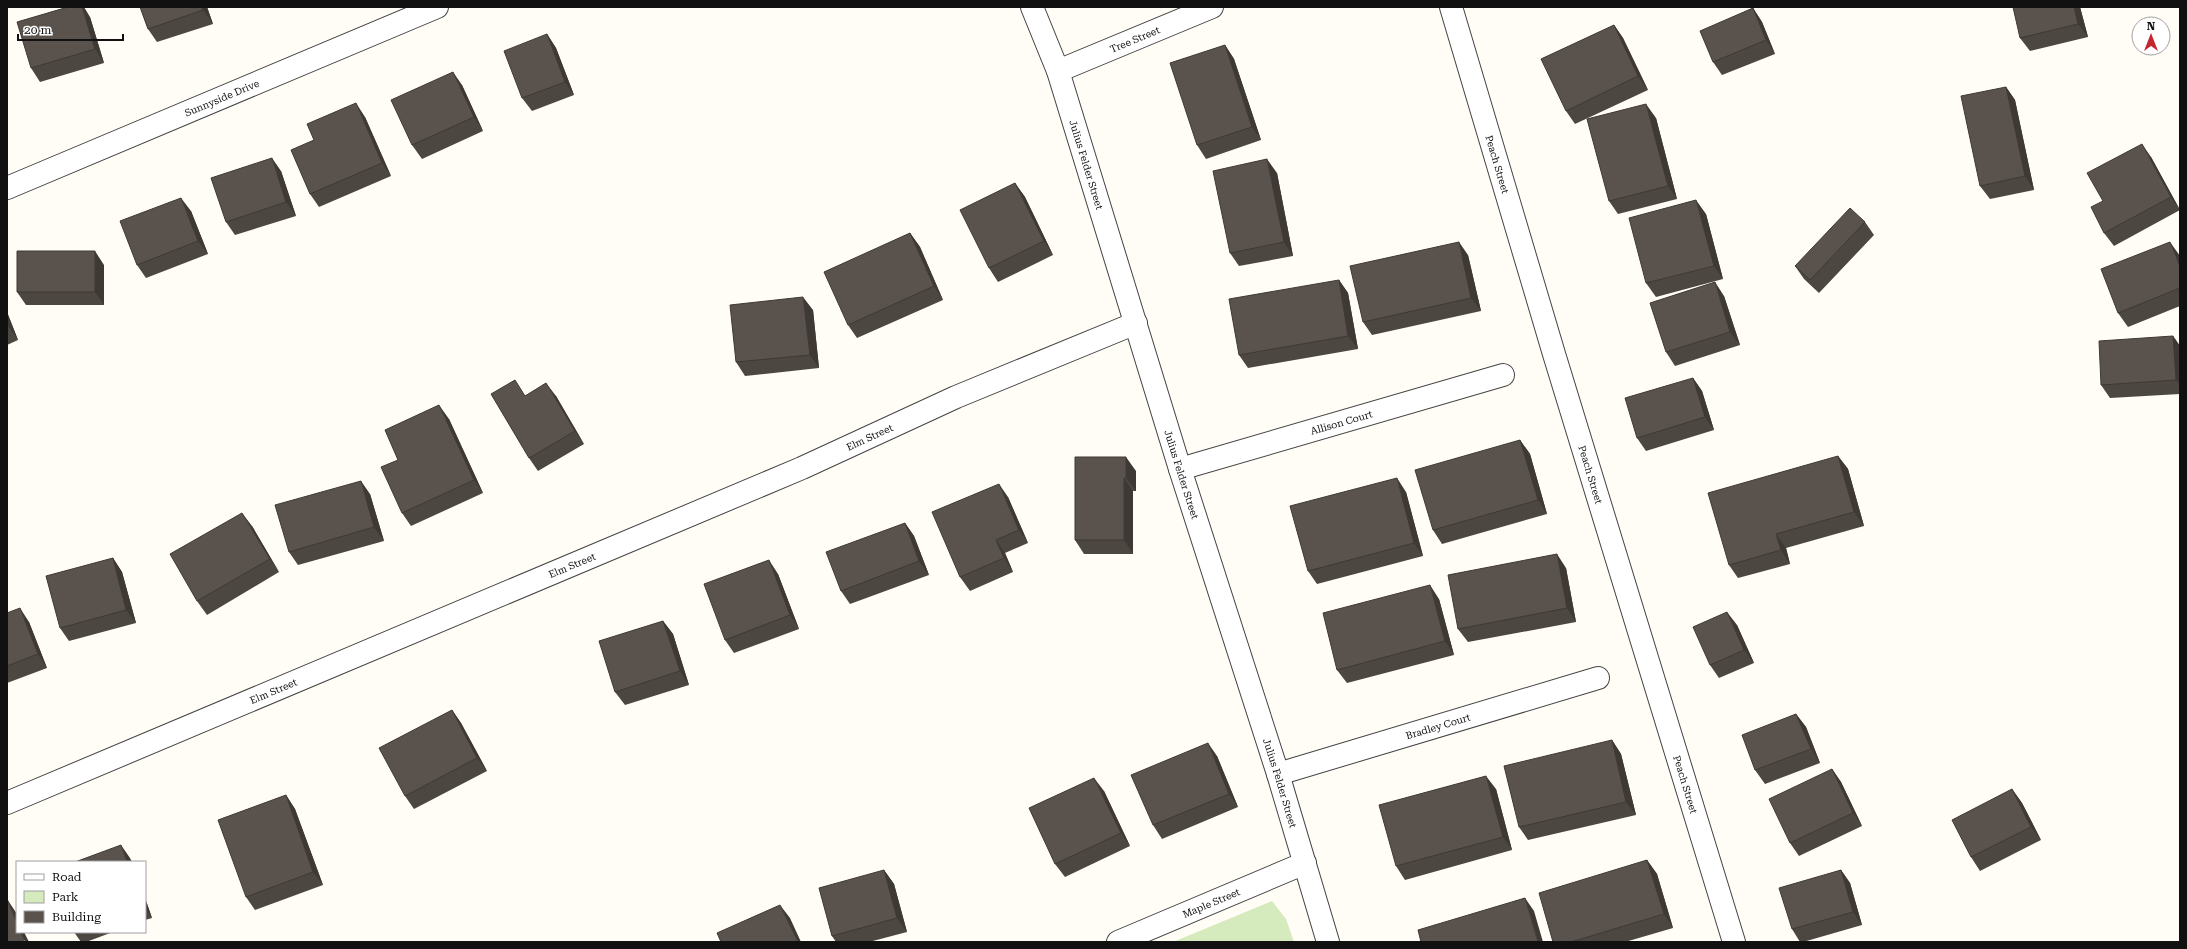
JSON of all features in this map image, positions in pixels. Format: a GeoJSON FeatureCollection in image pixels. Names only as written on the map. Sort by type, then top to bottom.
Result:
{"type":"FeatureCollection","features":[{"type":"Feature","properties":{"kind":"street","name":"Sunnyside Drive"},"geometry":{"type":"LineString","coordinates":[[7,188],[437,7]]}},
{"type":"Feature","properties":{"kind":"street","name":"Julius Felder Street"},"geometry":{"type":"LineString","coordinates":[[1032,7],[1058,71],[1180,469],[1278,774],[1328,942]]}},
{"type":"Feature","properties":{"kind":"street","name":"Tree Street"},"geometry":{"type":"LineString","coordinates":[[1058,71],[1212,7]]}},
{"type":"Feature","properties":{"kind":"street","name":"Peach Street"},"geometry":{"type":"LineString","coordinates":[[1451,7],[1559,370],[1734,942]]}},
{"type":"Feature","properties":{"kind":"street","name":"Elm Street"},"geometry":{"type":"LineString","coordinates":[[7,803],[802,468],[956,397],[1136,323]]}},
{"type":"Feature","properties":{"kind":"street","name":"Allison Court"},"geometry":{"type":"LineString","coordinates":[[1180,469],[1503,375]]}},
{"type":"Feature","properties":{"kind":"street","name":"Bradley Court"},"geometry":{"type":"LineString","coordinates":[[1278,774],[1598,678]]}},
{"type":"Feature","properties":{"kind":"street","name":"Maple Street"},"geometry":{"type":"LineString","coordinates":[[1118,942],[1305,863]]}},
{"type":"Feature","properties":{"kind":"green space"},"geometry":{"type":"Polygon","coordinates":[[[1272,901],[1286,919],[1294,942],[1173,942],[1272,901]]]}},
{"type":"Feature","properties":{"kind":"building"},"geometry":{"type":"Polygon","coordinates":[[[68,7],[82,7],[95,49],[31,68],[17,22],[68,7]]]}},
{"type":"Feature","properties":{"kind":"building"},"geometry":{"type":"Polygon","coordinates":[[[140,7],[202,7],[203,10],[148,29],[140,7]]]}},
{"type":"Feature","properties":{"kind":"building"},"geometry":{"type":"Polygon","coordinates":[[[2013,7],[2074,7],[2078,24],[2020,38],[2013,7]]]}},
{"type":"Feature","properties":{"kind":"building"},"geometry":{"type":"Polygon","coordinates":[[[1753,8],[1766,40],[1713,62],[1700,31],[1753,8]]]}},
{"type":"Feature","properties":{"kind":"building"},"geometry":{"type":"Polygon","coordinates":[[[1614,25],[1638,76],[1566,111],[1541,59],[1614,25]]]}},
{"type":"Feature","properties":{"kind":"building"},"geometry":{"type":"Polygon","coordinates":[[[547,34],[565,82],[522,98],[504,51],[547,34]]]}},
{"type":"Feature","properties":{"kind":"building"},"geometry":{"type":"Polygon","coordinates":[[[1225,45],[1252,127],[1197,145],[1170,63],[1225,45]]]}},
{"type":"Feature","properties":{"kind":"building"},"geometry":{"type":"Polygon","coordinates":[[[453,72],[474,117],[412,145],[391,100],[453,72]]]}},
{"type":"Feature","properties":{"kind":"building"},"geometry":{"type":"Polygon","coordinates":[[[2006,87],[2025,176],[1980,186],[1961,96],[2006,87]]]}},
{"type":"Feature","properties":{"kind":"building"},"geometry":{"type":"Polygon","coordinates":[[[356,103],[382,163],[310,194],[291,150],[314,140],[307,124],[356,103]]]}},
{"type":"Feature","properties":{"kind":"building"},"geometry":{"type":"Polygon","coordinates":[[[1646,104],[1668,186],[1609,201],[1587,119],[1646,104]]]}},
{"type":"Feature","properties":{"kind":"building"},"geometry":{"type":"Polygon","coordinates":[[[2142,144],[2171,197],[2104,233],[2091,207],[2103,201],[2087,173],[2142,144]]]}},
{"type":"Feature","properties":{"kind":"building"},"geometry":{"type":"Polygon","coordinates":[[[272,158],[286,202],[226,222],[211,178],[272,158]]]}},
{"type":"Feature","properties":{"kind":"building"},"geometry":{"type":"Polygon","coordinates":[[[1267,159],[1284,242],[1230,253],[1213,171],[1267,159]]]}},
{"type":"Feature","properties":{"kind":"building"},"geometry":{"type":"Polygon","coordinates":[[[1015,183],[1044,241],[989,268],[960,210],[1015,183]]]}},
{"type":"Feature","properties":{"kind":"building"},"geometry":{"type":"Polygon","coordinates":[[[181,198],[198,241],[137,265],[120,221],[181,198]]]}},
{"type":"Feature","properties":{"kind":"building"},"geometry":{"type":"Polygon","coordinates":[[[1696,200],[1714,266],[1646,283],[1629,218],[1696,200]]]}},
{"type":"Feature","properties":{"kind":"building"},"geometry":{"type":"Polygon","coordinates":[[[1850,208],[1865,222],[1810,280],[1795,266],[1850,208]]]}},
{"type":"Feature","properties":{"kind":"building"},"geometry":{"type":"Polygon","coordinates":[[[910,233],[934,286],[848,325],[824,272],[910,233]]]}},
{"type":"Feature","properties":{"kind":"building"},"geometry":{"type":"Polygon","coordinates":[[[1459,242],[1471,298],[1363,322],[1350,266],[1459,242]]]}},
{"type":"Feature","properties":{"kind":"building"},"geometry":{"type":"Polygon","coordinates":[[[2170,242],[2180,266],[2180,288],[2118,313],[2101,269],[2170,242]]]}},
{"type":"Feature","properties":{"kind":"building"},"geometry":{"type":"Polygon","coordinates":[[[17,251],[95,251],[95,292],[17,292],[17,251]]]}},
{"type":"Feature","properties":{"kind":"building"},"geometry":{"type":"Polygon","coordinates":[[[1339,280],[1348,336],[1239,355],[1229,299],[1339,280]]]}},
{"type":"Feature","properties":{"kind":"building"},"geometry":{"type":"Polygon","coordinates":[[[1715,282],[1730,332],[1666,352],[1650,303],[1715,282]]]}},
{"type":"Feature","properties":{"kind":"building"},"geometry":{"type":"Polygon","coordinates":[[[803,297],[810,355],[736,362],[730,305],[803,297]]]}},
{"type":"Feature","properties":{"kind":"building"},"geometry":{"type":"Polygon","coordinates":[[[2173,336],[2176,380],[2101,385],[2099,341],[2173,336]]]}},
{"type":"Feature","properties":{"kind":"building"},"geometry":{"type":"Polygon","coordinates":[[[1693,378],[1705,417],[1637,438],[1625,398],[1693,378]]]}},
{"type":"Feature","properties":{"kind":"building"},"geometry":{"type":"Polygon","coordinates":[[[515,380],[525,396],[546,383],[575,431],[529,458],[491,394],[515,380]]]}},
{"type":"Feature","properties":{"kind":"building"},"geometry":{"type":"Polygon","coordinates":[[[439,405],[474,480],[402,513],[381,467],[398,460],[385,430],[439,405]]]}},
{"type":"Feature","properties":{"kind":"building"},"geometry":{"type":"Polygon","coordinates":[[[1520,440],[1538,500],[1433,530],[1415,470],[1520,440]]]}},
{"type":"Feature","properties":{"kind":"building"},"geometry":{"type":"Polygon","coordinates":[[[1838,456],[1854,512],[1776,534],[1781,550],[1729,565],[1708,493],[1838,456]]]}},
{"type":"Feature","properties":{"kind":"building"},"geometry":{"type":"Polygon","coordinates":[[[1075,457],[1126,457],[1126,478],[1124,478],[1124,540],[1075,540],[1075,457]]]}},
{"type":"Feature","properties":{"kind":"building"},"geometry":{"type":"Polygon","coordinates":[[[1397,478],[1414,543],[1308,571],[1290,506],[1397,478]]]}},
{"type":"Feature","properties":{"kind":"building"},"geometry":{"type":"Polygon","coordinates":[[[361,481],[374,527],[289,552],[275,505],[361,481]]]}},
{"type":"Feature","properties":{"kind":"building"},"geometry":{"type":"Polygon","coordinates":[[[999,484],[1019,530],[996,540],[1004,558],[960,577],[932,512],[999,484]]]}},
{"type":"Feature","properties":{"kind":"building"},"geometry":{"type":"Polygon","coordinates":[[[242,513],[270,559],[197,601],[170,554],[242,513]]]}},
{"type":"Feature","properties":{"kind":"building"},"geometry":{"type":"Polygon","coordinates":[[[905,523],[919,561],[841,591],[826,552],[905,523]]]}},
{"type":"Feature","properties":{"kind":"building"},"geometry":{"type":"Polygon","coordinates":[[[1557,554],[1567,608],[1458,629],[1448,575],[1557,554]]]}},
{"type":"Feature","properties":{"kind":"building"},"geometry":{"type":"Polygon","coordinates":[[[113,558],[126,610],[60,628],[46,576],[113,558]]]}},
{"type":"Feature","properties":{"kind":"building"},"geometry":{"type":"Polygon","coordinates":[[[769,560],[790,615],[725,640],[704,584],[769,560]]]}},
{"type":"Feature","properties":{"kind":"building"},"geometry":{"type":"Polygon","coordinates":[[[1430,585],[1445,641],[1337,670],[1323,613],[1430,585]]]}},
{"type":"Feature","properties":{"kind":"building"},"geometry":{"type":"Polygon","coordinates":[[[20,608],[38,654],[7,666],[7,613],[20,608]]]}},
{"type":"Feature","properties":{"kind":"building"},"geometry":{"type":"Polygon","coordinates":[[[1727,612],[1744,650],[1710,665],[1693,627],[1727,612]]]}},
{"type":"Feature","properties":{"kind":"building"},"geometry":{"type":"Polygon","coordinates":[[[663,621],[680,671],[615,692],[599,641],[663,621]]]}},
{"type":"Feature","properties":{"kind":"building"},"geometry":{"type":"Polygon","coordinates":[[[452,710],[477,758],[405,796],[379,748],[452,710]]]}},
{"type":"Feature","properties":{"kind":"building"},"geometry":{"type":"Polygon","coordinates":[[[1796,714],[1811,749],[1755,770],[1742,735],[1796,714]]]}},
{"type":"Feature","properties":{"kind":"building"},"geometry":{"type":"Polygon","coordinates":[[[1612,740],[1626,802],[1519,827],[1504,766],[1612,740]]]}},
{"type":"Feature","properties":{"kind":"building"},"geometry":{"type":"Polygon","coordinates":[[[1208,743],[1229,794],[1153,825],[1131,775],[1208,743]]]}},
{"type":"Feature","properties":{"kind":"building"},"geometry":{"type":"Polygon","coordinates":[[[1832,769],[1853,813],[1790,843],[1769,799],[1832,769]]]}},
{"type":"Feature","properties":{"kind":"building"},"geometry":{"type":"Polygon","coordinates":[[[1486,776],[1503,837],[1396,866],[1379,805],[1486,776]]]}},
{"type":"Feature","properties":{"kind":"building"},"geometry":{"type":"Polygon","coordinates":[[[1094,778],[1121,833],[1055,864],[1029,808],[1094,778]]]}},
{"type":"Feature","properties":{"kind":"building"},"geometry":{"type":"Polygon","coordinates":[[[2012,789],[2031,827],[1971,857],[1952,820],[2012,789]]]}},
{"type":"Feature","properties":{"kind":"building"},"geometry":{"type":"Polygon","coordinates":[[[286,795],[313,872],[246,897],[218,820],[286,795]]]}},
{"type":"Feature","properties":{"kind":"building"},"geometry":{"type":"Polygon","coordinates":[[[121,845],[127,861],[78,861],[121,845]]]}},
{"type":"Feature","properties":{"kind":"building"},"geometry":{"type":"Polygon","coordinates":[[[1647,860],[1664,914],[1571,942],[1553,942],[1539,893],[1647,860]]]}},
{"type":"Feature","properties":{"kind":"building"},"geometry":{"type":"Polygon","coordinates":[[[884,870],[897,918],[832,936],[819,888],[884,870]]]}},
{"type":"Feature","properties":{"kind":"building"},"geometry":{"type":"Polygon","coordinates":[[[1841,870],[1853,912],[1792,929],[1779,888],[1841,870]]]}},
{"type":"Feature","properties":{"kind":"building"},"geometry":{"type":"Polygon","coordinates":[[[1525,898],[1538,942],[1421,942],[1418,930],[1525,898]]]}},
{"type":"Feature","properties":{"kind":"building"},"geometry":{"type":"Polygon","coordinates":[[[7,899],[16,921],[16,933],[21,933],[24,940],[20,942],[7,942],[7,899]]]}},
{"type":"Feature","properties":{"kind":"building"},"geometry":{"type":"Polygon","coordinates":[[[780,905],[798,942],[721,942],[717,933],[780,905]]]}}]}
